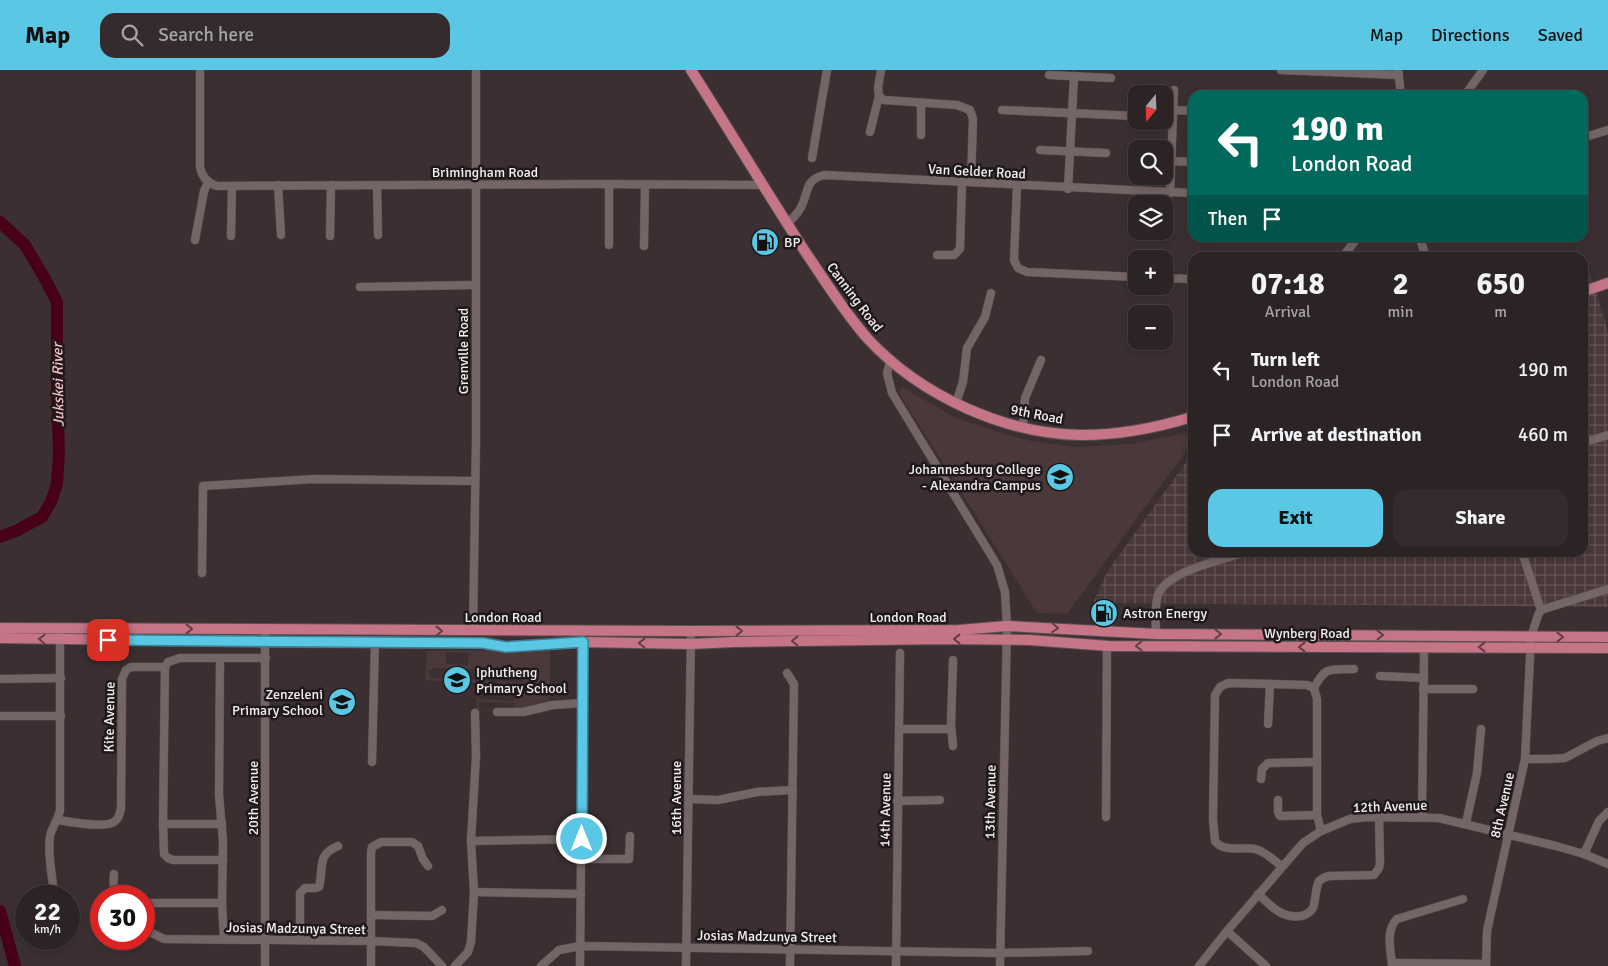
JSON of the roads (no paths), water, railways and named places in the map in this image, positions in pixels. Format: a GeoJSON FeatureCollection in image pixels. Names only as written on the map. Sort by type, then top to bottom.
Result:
{"type":"FeatureCollection","features":[{"type":"Feature","properties":{"kind":"main road","name":"Canning Road"},"geometry":{"type":"LineString","coordinates":[[691,70],[787,224],[848,314],[868,338],[891,359]]}},
{"type":"Feature","properties":{"kind":"main road"},"geometry":{"type":"LineString","coordinates":[[1588,290],[1608,283]]}},
{"type":"Feature","properties":{"kind":"main road","name":"9th Road"},"geometry":{"type":"LineString","coordinates":[[891,359],[931,389],[973,412],[1023,426],[1060,433],[1099,434],[1139,430],[1188,418]]}},
{"type":"Feature","properties":{"kind":"main road","name":"London Road"},"geometry":{"type":"LineString","coordinates":[[0,628],[690,631],[950,630],[1007,626]]}},
{"type":"Feature","properties":{"kind":"main road","name":"Wynberg Road"},"geometry":{"type":"LineString","coordinates":[[1007,626],[1156,634],[1531,642],[1608,648]]}},
{"type":"Feature","properties":{"kind":"main road","name":"Wynberg Road"},"geometry":{"type":"LineString","coordinates":[[1006,639],[1107,646],[1531,642],[1608,637]]}},
{"type":"Feature","properties":{"kind":"main road","name":"London Road"},"geometry":{"type":"LineString","coordinates":[[0,638],[483,643],[506,647],[583,642],[691,644],[758,641],[1006,639]]}},
{"type":"Feature","properties":{"kind":"street"},"geometry":{"type":"LineString","coordinates":[[195,240],[204,191],[208,183],[202,174],[200,163],[200,70]]}},
{"type":"Feature","properties":{"kind":"street","name":"Grenville Road"},"geometry":{"type":"LineString","coordinates":[[473,631],[476,70]]}},
{"type":"Feature","properties":{"kind":"street"},"geometry":{"type":"LineString","coordinates":[[812,158],[827,70]]}},
{"type":"Feature","properties":{"kind":"street"},"geometry":{"type":"LineString","coordinates":[[870,132],[879,96],[878,88],[881,70]]}},
{"type":"Feature","properties":{"kind":"street"},"geometry":{"type":"LineString","coordinates":[[1280,70],[1399,73],[1401,90]]}},
{"type":"Feature","properties":{"kind":"street"},"geometry":{"type":"LineString","coordinates":[[1469,90],[1484,70]]}},
{"type":"Feature","properties":{"kind":"street"},"geometry":{"type":"LineString","coordinates":[[1049,75],[1111,78]]}},
{"type":"Feature","properties":{"kind":"street"},"geometry":{"type":"LineString","coordinates":[[1068,188],[1074,76]]}},
{"type":"Feature","properties":{"kind":"street"},"geometry":{"type":"LineString","coordinates":[[1172,140],[1174,90]]}},
{"type":"Feature","properties":{"kind":"street"},"geometry":{"type":"LineString","coordinates":[[879,96],[888,101],[957,105],[970,110],[973,118],[971,182]]}},
{"type":"Feature","properties":{"kind":"street"},"geometry":{"type":"LineString","coordinates":[[920,135],[922,103]]}},
{"type":"Feature","properties":{"kind":"street"},"geometry":{"type":"LineString","coordinates":[[1002,110],[1128,116]]}},
{"type":"Feature","properties":{"kind":"street"},"geometry":{"type":"LineString","coordinates":[[1174,110],[1188,111]]}},
{"type":"Feature","properties":{"kind":"street"},"geometry":{"type":"LineString","coordinates":[[1588,136],[1608,130]]}},
{"type":"Feature","properties":{"kind":"street"},"geometry":{"type":"LineString","coordinates":[[1040,150],[1106,153]]}},
{"type":"Feature","properties":{"kind":"street"},"geometry":{"type":"LineString","coordinates":[[1173,161],[1188,162]]}},
{"type":"Feature","properties":{"kind":"street","name":"Van Gelder Road"},"geometry":{"type":"LineString","coordinates":[[787,224],[801,208],[810,182],[821,176],[1188,194]]}},
{"type":"Feature","properties":{"kind":"street"},"geometry":{"type":"LineString","coordinates":[[937,255],[954,255],[959,252],[962,182]]}},
{"type":"Feature","properties":{"kind":"street","name":"Brimingham Road"},"geometry":{"type":"LineString","coordinates":[[208,183],[217,186],[476,184],[763,185]]}},
{"type":"Feature","properties":{"kind":"street"},"geometry":{"type":"LineString","coordinates":[[608,244],[609,184]]}},
{"type":"Feature","properties":{"kind":"street"},"geometry":{"type":"LineString","coordinates":[[278,185],[281,235]]}},
{"type":"Feature","properties":{"kind":"street"},"geometry":{"type":"LineString","coordinates":[[330,236],[331,185]]}},
{"type":"Feature","properties":{"kind":"street"},"geometry":{"type":"LineString","coordinates":[[377,185],[378,235]]}},
{"type":"Feature","properties":{"kind":"street"},"geometry":{"type":"LineString","coordinates":[[644,246],[645,185]]}},
{"type":"Feature","properties":{"kind":"street"},"geometry":{"type":"LineString","coordinates":[[1170,185],[1170,193]]}},
{"type":"Feature","properties":{"kind":"street"},"geometry":{"type":"LineString","coordinates":[[231,236],[232,186]]}},
{"type":"Feature","properties":{"kind":"street"},"geometry":{"type":"LineString","coordinates":[[1017,186],[1014,260],[1018,268],[1027,272],[1128,277]]}},
{"type":"Feature","properties":{"kind":"street"},"geometry":{"type":"LineString","coordinates":[[1173,278],[1188,279]]}},
{"type":"Feature","properties":{"kind":"street"},"geometry":{"type":"LineString","coordinates":[[360,287],[475,285]]}},
{"type":"Feature","properties":{"kind":"street"},"geometry":{"type":"LineString","coordinates":[[956,403],[963,382],[967,348],[985,317],[991,293]]}},
{"type":"Feature","properties":{"kind":"street"},"geometry":{"type":"LineString","coordinates":[[891,359],[887,373],[892,393],[997,565],[1004,583],[1007,626]]}},
{"type":"Feature","properties":{"kind":"street"},"geometry":{"type":"LineString","coordinates":[[1023,426],[1025,398],[1042,360]]}},
{"type":"Feature","properties":{"kind":"street"},"geometry":{"type":"LineString","coordinates":[[1588,441],[1608,435]]}},
{"type":"Feature","properties":{"kind":"street"},"geometry":{"type":"LineString","coordinates":[[202,573],[203,486],[314,479],[475,481]]}},
{"type":"Feature","properties":{"kind":"street"},"geometry":{"type":"LineString","coordinates":[[1156,634],[1157,600],[1161,590],[1169,580],[1231,557]]}},
{"type":"Feature","properties":{"kind":"street"},"geometry":{"type":"LineString","coordinates":[[1524,557],[1541,610],[1608,589]]}},
{"type":"Feature","properties":{"kind":"street","name":"8th Avenue"},"geometry":{"type":"LineString","coordinates":[[1486,965],[1487,931],[1525,758],[1531,642],[1541,610]]}},
{"type":"Feature","properties":{"kind":"street","name":"13th Avenue"},"geometry":{"type":"LineString","coordinates":[[1000,966],[1007,626]]}},
{"type":"Feature","properties":{"kind":"street"},"geometry":{"type":"LineString","coordinates":[[53,885],[50,839],[60,810],[60,628]]}},
{"type":"Feature","properties":{"kind":"street","name":"20th Avenue"},"geometry":{"type":"LineString","coordinates":[[265,630],[265,966]]}},
{"type":"Feature","properties":{"kind":"street","name":"16th Avenue"},"geometry":{"type":"LineString","coordinates":[[686,966],[690,631]]}},
{"type":"Feature","properties":{"kind":"street"},"geometry":{"type":"LineString","coordinates":[[372,762],[375,642]]}},
{"type":"Feature","properties":{"kind":"street"},"geometry":{"type":"LineString","coordinates":[[580,966],[583,642]]}},
{"type":"Feature","properties":{"kind":"street"},"geometry":{"type":"LineString","coordinates":[[1106,817],[1107,646]]}},
{"type":"Feature","properties":{"kind":"street","name":"14th Avenue"},"geometry":{"type":"LineString","coordinates":[[896,966],[900,653]]}},
{"type":"Feature","properties":{"kind":"street"},"geometry":{"type":"LineString","coordinates":[[1422,816],[1424,654]]}},
{"type":"Feature","properties":{"kind":"street","name":"Kite Avenue"},"geometry":{"type":"LineString","coordinates":[[58,820],[106,824],[115,822],[118,819],[121,808],[123,675],[126,670],[131,668],[165,667],[168,662],[177,658],[266,658]]}},
{"type":"Feature","properties":{"kind":"street"},"geometry":{"type":"LineString","coordinates":[[220,658],[219,795],[222,824],[224,940]]}},
{"type":"Feature","properties":{"kind":"street"},"geometry":{"type":"LineString","coordinates":[[953,660],[951,729],[954,746]]}},
{"type":"Feature","properties":{"kind":"street"},"geometry":{"type":"LineString","coordinates":[[165,667],[164,854],[168,858],[223,860]]}},
{"type":"Feature","properties":{"kind":"street"},"geometry":{"type":"LineString","coordinates":[[1321,830],[1317,815],[1317,699],[1314,688],[1320,676],[1326,670],[1354,670]]}},
{"type":"Feature","properties":{"kind":"street"},"geometry":{"type":"LineString","coordinates":[[787,673],[794,684],[790,966]]}},
{"type":"Feature","properties":{"kind":"street"},"geometry":{"type":"LineString","coordinates":[[1380,676],[1424,678]]}},
{"type":"Feature","properties":{"kind":"street"},"geometry":{"type":"LineString","coordinates":[[0,679],[61,678]]}},
{"type":"Feature","properties":{"kind":"street"},"geometry":{"type":"LineString","coordinates":[[1282,866],[1258,850],[1227,848],[1220,846],[1215,841],[1213,820],[1215,697],[1217,690],[1224,684],[1230,683],[1306,685],[1314,688]]}},
{"type":"Feature","properties":{"kind":"street"},"geometry":{"type":"LineString","coordinates":[[1268,724],[1270,684]]}},
{"type":"Feature","properties":{"kind":"street"},"geometry":{"type":"LineString","coordinates":[[1424,689],[1473,690]]}},
{"type":"Feature","properties":{"kind":"street"},"geometry":{"type":"LineString","coordinates":[[498,712],[523,712],[553,705],[583,703]]}},
{"type":"Feature","properties":{"kind":"street"},"geometry":{"type":"LineString","coordinates":[[455,966],[471,946],[474,892],[471,840],[476,756],[475,713]]}},
{"type":"Feature","properties":{"kind":"street"},"geometry":{"type":"LineString","coordinates":[[0,716],[61,716]]}},
{"type":"Feature","properties":{"kind":"street"},"geometry":{"type":"LineString","coordinates":[[899,729],[951,729]]}},
{"type":"Feature","properties":{"kind":"street"},"geometry":{"type":"LineString","coordinates":[[1466,823],[1477,774],[1481,729]]}},
{"type":"Feature","properties":{"kind":"street"},"geometry":{"type":"LineString","coordinates":[[1525,758],[1565,758],[1597,741],[1608,738]]}},
{"type":"Feature","properties":{"kind":"street"},"geometry":{"type":"LineString","coordinates":[[1261,779],[1262,769],[1268,763],[1317,762]]}},
{"type":"Feature","properties":{"kind":"street"},"geometry":{"type":"LineString","coordinates":[[689,799],[713,800],[757,792],[793,790]]}},
{"type":"Feature","properties":{"kind":"street"},"geometry":{"type":"LineString","coordinates":[[897,800],[940,800]]}},
{"type":"Feature","properties":{"kind":"street"},"geometry":{"type":"LineString","coordinates":[[1278,800],[1280,816],[1317,815]]}},
{"type":"Feature","properties":{"kind":"street"},"geometry":{"type":"LineString","coordinates":[[1584,854],[1599,821],[1608,812]]}},
{"type":"Feature","properties":{"kind":"street","name":"12th Avenue"},"geometry":{"type":"LineString","coordinates":[[1199,966],[1226,931],[1307,839],[1321,830],[1350,819],[1422,816],[1439,818],[1466,823],[1584,854],[1608,864]]}},
{"type":"Feature","properties":{"kind":"street"},"geometry":{"type":"LineString","coordinates":[[1258,894],[1279,913],[1285,916],[1300,916],[1310,912],[1314,904],[1318,884],[1323,878],[1374,875],[1380,863],[1379,817]]}},
{"type":"Feature","properties":{"kind":"street"},"geometry":{"type":"LineString","coordinates":[[163,824],[222,824]]}},
{"type":"Feature","properties":{"kind":"street"},"geometry":{"type":"LineString","coordinates":[[582,859],[629,859],[630,836]]}},
{"type":"Feature","properties":{"kind":"street"},"geometry":{"type":"LineString","coordinates":[[471,840],[582,839]]}},
{"type":"Feature","properties":{"kind":"street"},"geometry":{"type":"LineString","coordinates":[[371,966],[371,851],[375,844],[381,842],[414,842],[420,849],[423,859],[428,866]]}},
{"type":"Feature","properties":{"kind":"street"},"geometry":{"type":"LineString","coordinates":[[300,940],[300,893],[305,888],[319,886],[324,855],[328,850],[338,846]]}},
{"type":"Feature","properties":{"kind":"street"},"geometry":{"type":"LineString","coordinates":[[114,874],[114,885]]}},
{"type":"Feature","properties":{"kind":"street"},"geometry":{"type":"LineString","coordinates":[[474,892],[581,894]]}},
{"type":"Feature","properties":{"kind":"street"},"geometry":{"type":"LineString","coordinates":[[1463,899],[1397,919],[1390,930],[1392,964],[1486,965]]}},
{"type":"Feature","properties":{"kind":"street"},"geometry":{"type":"LineString","coordinates":[[155,903],[222,903]]}},
{"type":"Feature","properties":{"kind":"street"},"geometry":{"type":"LineString","coordinates":[[371,915],[432,916],[442,910]]}},
{"type":"Feature","properties":{"kind":"street"},"geometry":{"type":"LineString","coordinates":[[1226,931],[1266,966]]}},
{"type":"Feature","properties":{"kind":"street","name":"Josias Madzunya Street"},"geometry":{"type":"LineString","coordinates":[[155,934],[164,939],[371,941],[419,944],[442,966]]}},
{"type":"Feature","properties":{"kind":"street","name":"Josias Madzunya Street"},"geometry":{"type":"LineString","coordinates":[[540,966],[557,951],[581,946],[1000,952],[1088,950]]}},
{"type":"Feature","properties":{"kind":"waterway","name":"Jukskei River"},"geometry":{"type":"LineString","coordinates":[[0,222],[25,245],[57,302],[59,454],[57,484],[51,502],[42,517],[0,537]]}},
{"type":"Feature","properties":{"kind":"waterway","name":"Jukskei River"},"geometry":{"type":"LineString","coordinates":[[0,911],[15,966]]}},
{"type":"Feature","properties":{"kind":"place","name":"BP"},"geometry":{"type":"Point","coordinates":[765,242]}},
{"type":"Feature","properties":{"kind":"place","name":"Johannesburg College - Alexandra Campus"},"geometry":{"type":"Point","coordinates":[1060,477]}},
{"type":"Feature","properties":{"kind":"place","name":"Astron Energy"},"geometry":{"type":"Point","coordinates":[1104,613]}},
{"type":"Feature","properties":{"kind":"place","name":"Iphutheng Primary School"},"geometry":{"type":"Point","coordinates":[457,680]}},
{"type":"Feature","properties":{"kind":"place","name":"Zenzeleni Primary School"},"geometry":{"type":"Point","coordinates":[342,702]}}]}
